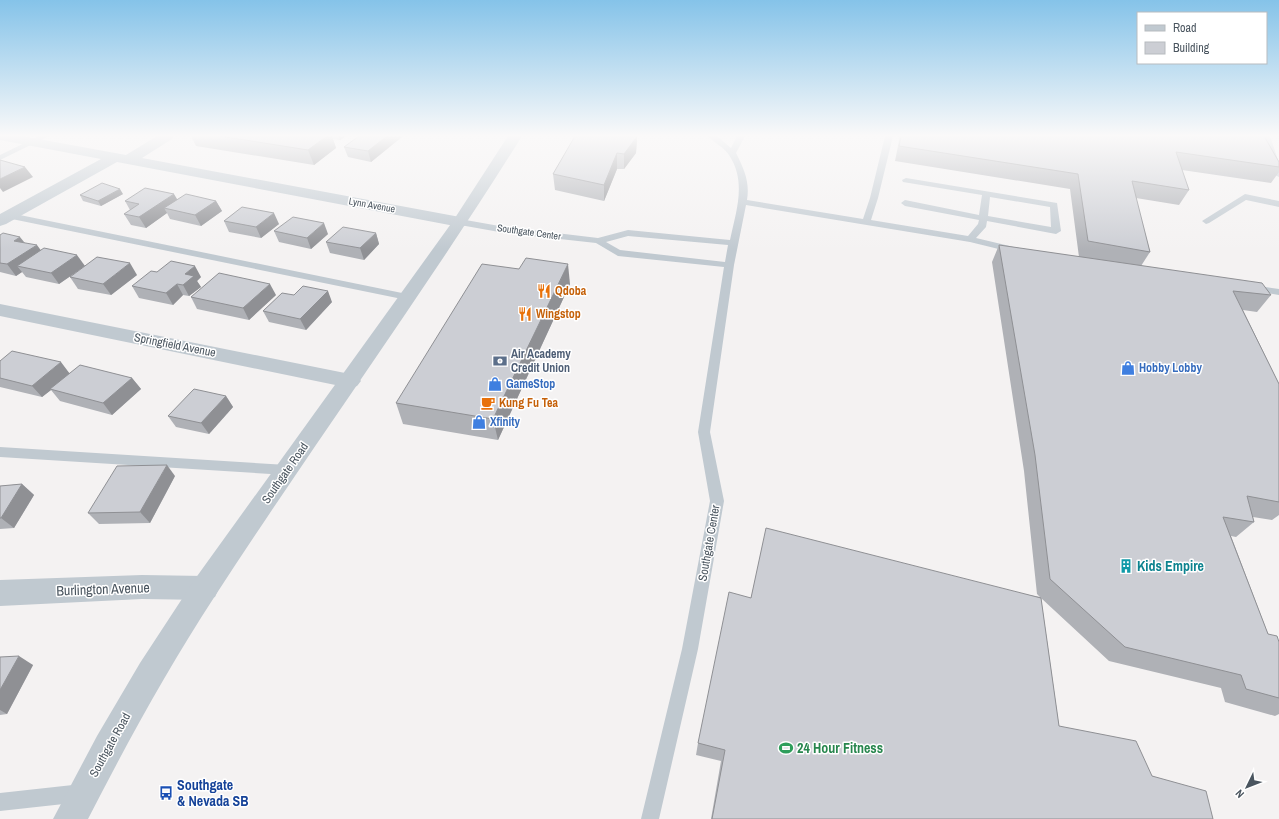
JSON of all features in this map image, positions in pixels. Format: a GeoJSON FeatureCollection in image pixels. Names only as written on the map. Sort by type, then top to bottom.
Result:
{"type":"FeatureCollection","features":[{"type":"Feature","properties":{"kind":"street"},"geometry":{"type":"LineString","coordinates":[[5,218],[91,174]]}},
{"type":"Feature","properties":{"kind":"street","name":"Lynn Avenue"},"geometry":{"type":"LineString","coordinates":[[203,174],[460,222]]}},
{"type":"Feature","properties":{"kind":"street","name":"Southgate Road"},"geometry":{"type":"LineString","coordinates":[[77,806],[151,673],[205,588],[460,222],[491,174]]}},
{"type":"Feature","properties":{"kind":"street","name":"Springfield Avenue"},"geometry":{"type":"LineString","coordinates":[[0,310],[350,381]]}},
{"type":"Feature","properties":{"kind":"street","name":"Burlington Avenue"},"geometry":{"type":"LineString","coordinates":[[0,593],[142,587],[205,588]]}},
{"type":"Feature","properties":{"kind":"lane","name":"Southgate Center"},"geometry":{"type":"LineString","coordinates":[[650,819],[690,649],[717,501],[704,432],[730,266],[744,192],[742,174]]}},
{"type":"Feature","properties":{"kind":"lane"},"geometry":{"type":"LineString","coordinates":[[866,222],[880,174]]}},
{"type":"Feature","properties":{"kind":"lane"},"geometry":{"type":"LineString","coordinates":[[905,203],[1056,231],[1054,206],[906,180]]}},
{"type":"Feature","properties":{"kind":"lane"},"geometry":{"type":"LineString","coordinates":[[970,239],[983,226],[986,194]]}},
{"type":"Feature","properties":{"kind":"lane"},"geometry":{"type":"LineString","coordinates":[[1206,221],[1245,197],[1279,204]]}},
{"type":"Feature","properties":{"kind":"lane"},"geometry":{"type":"LineString","coordinates":[[742,202],[970,239],[1022,252]]}},
{"type":"Feature","properties":{"kind":"lane"},"geometry":{"type":"LineString","coordinates":[[5,218],[407,297]]}},
{"type":"Feature","properties":{"kind":"lane","name":"Southgate Center"},"geometry":{"type":"LineString","coordinates":[[460,222],[505,230],[598,242],[618,253],[730,266]]}},
{"type":"Feature","properties":{"kind":"lane","name":"Southgate Center"},"geometry":{"type":"LineString","coordinates":[[598,242],[628,233],[734,243]]}},
{"type":"Feature","properties":{"kind":"lane"},"geometry":{"type":"LineString","coordinates":[[1239,287],[1279,292]]}},
{"type":"Feature","properties":{"kind":"lane"},"geometry":{"type":"LineString","coordinates":[[0,452],[287,470]]}},
{"type":"Feature","properties":{"kind":"lane"},"geometry":{"type":"LineString","coordinates":[[0,802],[77,806]]}},
{"type":"Feature","properties":{"kind":"building"},"geometry":{"type":"Polygon","coordinates":[[[0,174],[10,174],[0,179],[0,174]]]}},
{"type":"Feature","properties":{"kind":"building"},"geometry":{"type":"Polygon","coordinates":[[[554,174],[608,174],[604,185],[554,174]]]}},
{"type":"Feature","properties":{"kind":"building"},"geometry":{"type":"Polygon","coordinates":[[[1078,174],[1184,174],[1189,190],[1132,181],[1150,252],[1088,241],[1078,174]]]}},
{"type":"Feature","properties":{"kind":"building"},"geometry":{"type":"Polygon","coordinates":[[[102,183],[120,189],[98,201],[80,195],[102,183]]]}},
{"type":"Feature","properties":{"kind":"building"},"geometry":{"type":"Polygon","coordinates":[[[145,188],[174,194],[139,217],[124,214],[139,204],[125,201],[145,188]]]}},
{"type":"Feature","properties":{"kind":"building"},"geometry":{"type":"Polygon","coordinates":[[[186,194],[216,201],[195,215],[164,208],[186,194]]]}},
{"type":"Feature","properties":{"kind":"building"},"geometry":{"type":"Polygon","coordinates":[[[242,207],[274,213],[256,227],[224,221],[242,207]]]}},
{"type":"Feature","properties":{"kind":"building"},"geometry":{"type":"Polygon","coordinates":[[[293,217],[324,223],[307,238],[274,231],[293,217]]]}},
{"type":"Feature","properties":{"kind":"building"},"geometry":{"type":"Polygon","coordinates":[[[343,227],[376,233],[360,248],[326,242],[343,227]]]}},
{"type":"Feature","properties":{"kind":"building"},"geometry":{"type":"Polygon","coordinates":[[[3,233],[20,237],[14,241],[37,245],[7,264],[0,263],[0,235],[3,233]]]}},
{"type":"Feature","properties":{"kind":"building"},"geometry":{"type":"Polygon","coordinates":[[[999,245],[1262,283],[1271,295],[1233,291],[1279,384],[1279,502],[1247,496],[1254,522],[1223,517],[1268,634],[1277,636],[1279,642],[1279,698],[1246,689],[1241,675],[1125,647],[1050,579],[1035,455],[999,245]]]}},
{"type":"Feature","properties":{"kind":"building"},"geometry":{"type":"Polygon","coordinates":[[[44,248],[77,255],[51,273],[17,266],[44,248]]]}},
{"type":"Feature","properties":{"kind":"building"},"geometry":{"type":"Polygon","coordinates":[[[97,257],[130,263],[103,284],[70,277],[97,257]]]}},
{"type":"Feature","properties":{"kind":"building"},"geometry":{"type":"Polygon","coordinates":[[[526,258],[568,264],[493,419],[396,403],[482,264],[519,269],[526,258]]]}},
{"type":"Feature","properties":{"kind":"building"},"geometry":{"type":"Polygon","coordinates":[[[171,261],[195,266],[185,274],[194,276],[183,285],[177,284],[166,293],[132,286],[151,271],[157,272],[171,261]]]}},
{"type":"Feature","properties":{"kind":"building"},"geometry":{"type":"Polygon","coordinates":[[[219,273],[270,284],[243,308],[191,297],[219,273]]]}},
{"type":"Feature","properties":{"kind":"building"},"geometry":{"type":"Polygon","coordinates":[[[303,286],[328,291],[300,319],[263,311],[282,293],[294,295],[303,286]]]}},
{"type":"Feature","properties":{"kind":"building"},"geometry":{"type":"Polygon","coordinates":[[[12,351],[61,362],[32,386],[0,378],[0,361],[12,351]]]}},
{"type":"Feature","properties":{"kind":"building"},"geometry":{"type":"Polygon","coordinates":[[[80,365],[132,378],[103,403],[50,389],[80,365]]]}},
{"type":"Feature","properties":{"kind":"building"},"geometry":{"type":"Polygon","coordinates":[[[194,389],[226,396],[201,423],[168,416],[194,389]]]}},
{"type":"Feature","properties":{"kind":"building"},"geometry":{"type":"Polygon","coordinates":[[[167,465],[140,512],[88,513],[117,466],[167,465]]]}},
{"type":"Feature","properties":{"kind":"building"},"geometry":{"type":"Polygon","coordinates":[[[22,484],[1,518],[0,518],[0,486],[22,484]]]}},
{"type":"Feature","properties":{"kind":"building"},"geometry":{"type":"Polygon","coordinates":[[[766,528],[1041,598],[1059,726],[1136,741],[1152,776],[1206,791],[1213,819],[712,819],[725,750],[698,743],[729,592],[751,598],[766,528]]]}},
{"type":"Feature","properties":{"kind":"building"},"geometry":{"type":"Polygon","coordinates":[[[19,656],[0,690],[0,657],[19,656]]]}},
{"type":"Feature","properties":{"kind":"place","name":"Qdoba"},"geometry":{"type":"Point","coordinates":[544,291]}},
{"type":"Feature","properties":{"kind":"place","name":"Wingstop"},"geometry":{"type":"Point","coordinates":[525,314]}},
{"type":"Feature","properties":{"kind":"place","name":"Air Academy Credit Union"},"geometry":{"type":"Point","coordinates":[500,361]}},
{"type":"Feature","properties":{"kind":"place","name":"Hobby Lobby"},"geometry":{"type":"Point","coordinates":[1128,368]}},
{"type":"Feature","properties":{"kind":"place","name":"GameStop"},"geometry":{"type":"Point","coordinates":[495,384]}},
{"type":"Feature","properties":{"kind":"place","name":"Kung Fu Tea"},"geometry":{"type":"Point","coordinates":[488,403]}},
{"type":"Feature","properties":{"kind":"place","name":"Xfinity"},"geometry":{"type":"Point","coordinates":[479,422]}},
{"type":"Feature","properties":{"kind":"place","name":"Kids Empire"},"geometry":{"type":"Point","coordinates":[1126,566]}},
{"type":"Feature","properties":{"kind":"place","name":"24 Hour Fitness"},"geometry":{"type":"Point","coordinates":[786,748]}},
{"type":"Feature","properties":{"kind":"place","name":"Southgate & Nevada SB"},"geometry":{"type":"Point","coordinates":[166,793]}}]}
